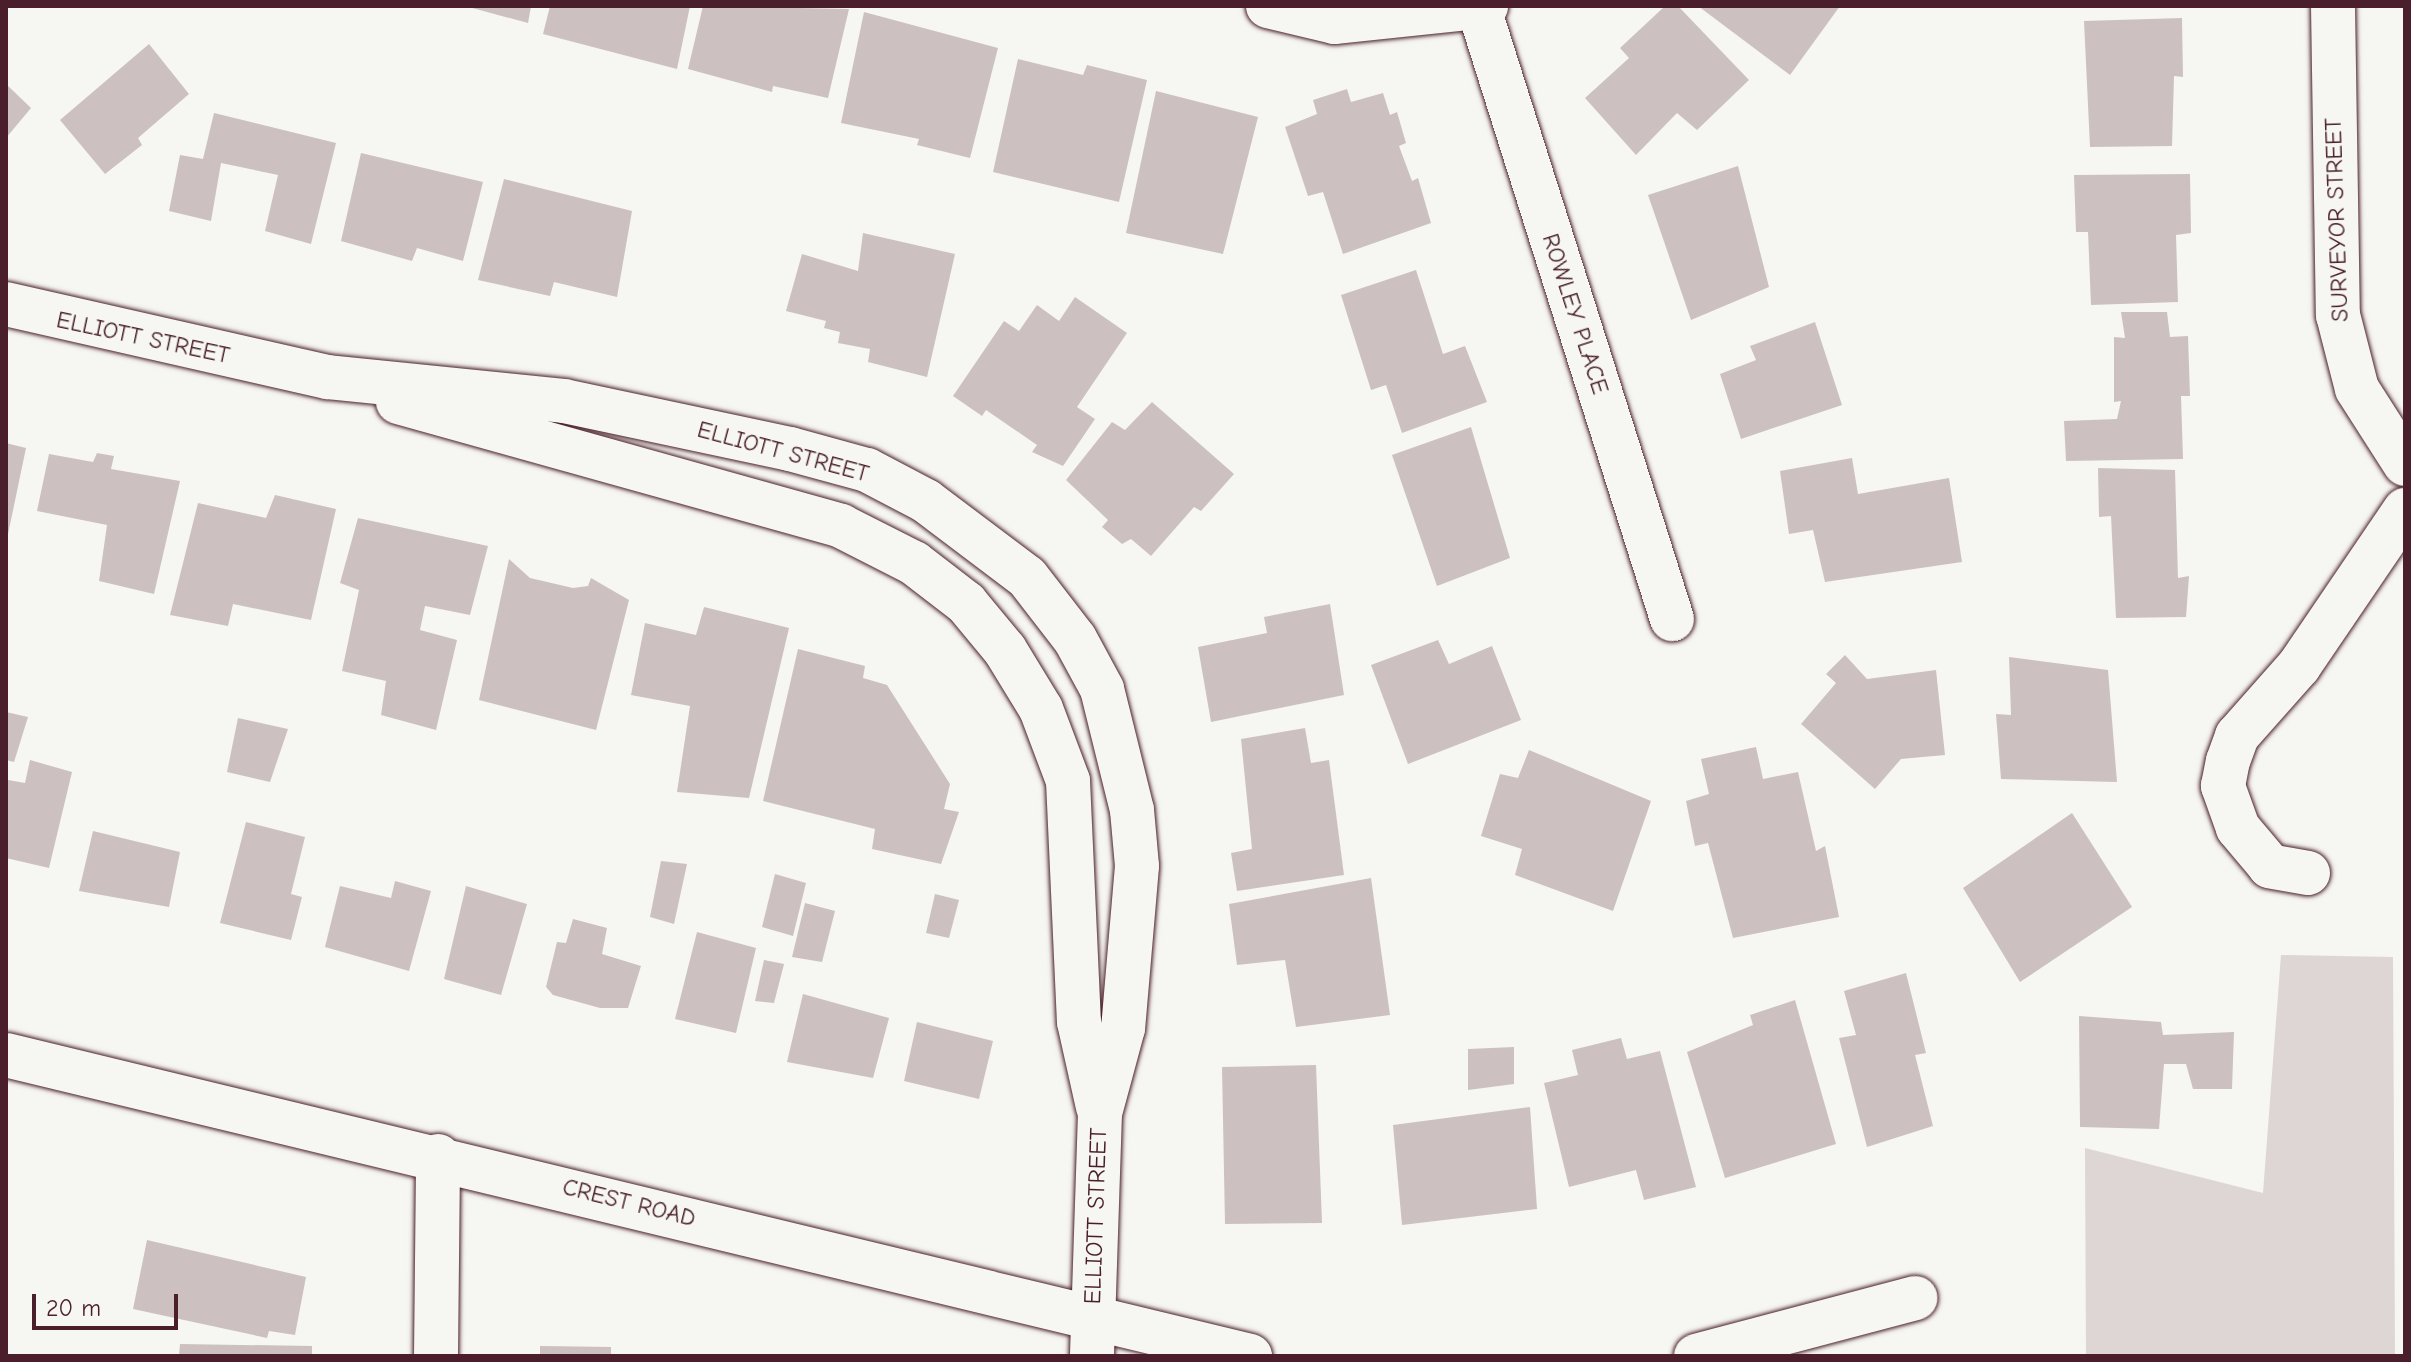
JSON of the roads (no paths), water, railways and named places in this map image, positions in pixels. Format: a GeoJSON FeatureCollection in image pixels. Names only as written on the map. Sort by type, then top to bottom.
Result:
{"type":"FeatureCollection","features":[{"type":"Feature","properties":{"kind":"street"},"geometry":{"type":"LineString","coordinates":[[1268,6],[1334,22],[1482,8]]}},
{"type":"Feature","properties":{"kind":"street","name":"SURVEYOR STREET"},"geometry":{"type":"LineString","coordinates":[[2333,6],[2338,315],[2361,399],[2405,464]]}},
{"type":"Feature","properties":{"kind":"street","name":"ROWLEY PLACE"},"geometry":{"type":"LineString","coordinates":[[1482,8],[1672,619]]}},
{"type":"Feature","properties":{"kind":"street","name":"ELLIOTT STREET"},"geometry":{"type":"LineString","coordinates":[[6,304],[328,377],[484,430],[841,526],[914,563],[966,603],[1005,650],[1041,709],[1068,781],[1079,1022],[1100,1113]]}},
{"type":"Feature","properties":{"kind":"street","name":"ELLIOTT STREET"},"geometry":{"type":"LineString","coordinates":[[328,377],[564,401],[851,466],[926,501],[1027,577],[1075,639],[1102,689],[1132,810],[1137,866],[1128,983],[1100,1113],[1092,1337]]}},
{"type":"Feature","properties":{"kind":"street"},"geometry":{"type":"LineString","coordinates":[[2308,873],[2270,866],[2238,828],[2223,786],[2228,761],[2237,736],[2299,666],[2405,510]]}},
{"type":"Feature","properties":{"kind":"street","name":"CREST ROAD"},"geometry":{"type":"LineString","coordinates":[[6,1055],[438,1156],[1092,1337],[1250,1356]]}},
{"type":"Feature","properties":{"kind":"street"},"geometry":{"type":"LineString","coordinates":[[436,1356],[438,1156]]}},
{"type":"Feature","properties":{"kind":"street"},"geometry":{"type":"LineString","coordinates":[[1696,1356],[1915,1298]]}}]}
